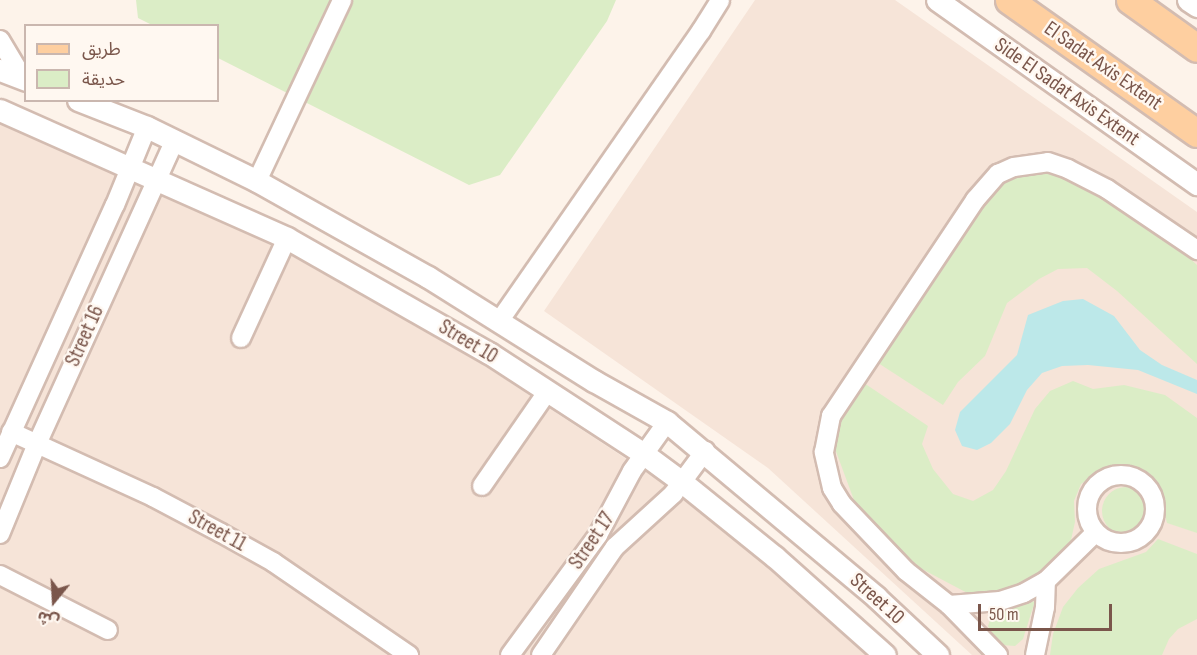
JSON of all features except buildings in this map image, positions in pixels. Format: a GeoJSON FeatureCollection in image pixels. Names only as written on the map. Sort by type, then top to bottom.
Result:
{"type":"FeatureCollection","features":[{"type":"Feature","properties":{"kind":"main road","name":"El Sadat Axis Extent"},"geometry":{"type":"LineString","coordinates":[[1009,0],[1197,133]]}},
{"type":"Feature","properties":{"kind":"main road"},"geometry":{"type":"LineString","coordinates":[[1130,0],[1197,48]]}},
{"type":"Feature","properties":{"kind":"street"},"geometry":{"type":"LineString","coordinates":[[257,181],[342,0]]}},
{"type":"Feature","properties":{"kind":"street"},"geometry":{"type":"LineString","coordinates":[[500,320],[701,31],[720,0]]}},
{"type":"Feature","properties":{"kind":"street","name":"Side El Sadat Axis Extent"},"geometry":{"type":"LineString","coordinates":[[937,0],[1197,184]]}},
{"type":"Feature","properties":{"kind":"street"},"geometry":{"type":"LineString","coordinates":[[1188,0],[1197,6]]}},
{"type":"Feature","properties":{"kind":"street"},"geometry":{"type":"LineString","coordinates":[[0,40],[24,78]]}},
{"type":"Feature","properties":{"kind":"street"},"geometry":{"type":"LineString","coordinates":[[0,70],[24,80]]}},
{"type":"Feature","properties":{"kind":"street","name":"Street 10"},"geometry":{"type":"LineString","coordinates":[[83,102],[147,127],[257,181],[428,277],[594,381],[667,422],[705,451],[876,597],[938,655]]}},
{"type":"Feature","properties":{"kind":"street","name":"Street 10"},"geometry":{"type":"LineString","coordinates":[[0,110],[131,166],[287,238],[489,353],[644,454],[682,482],[775,556],[885,655]]}},
{"type":"Feature","properties":{"kind":"street","name":"Street 16"},"geometry":{"type":"LineString","coordinates":[[0,458],[147,127]]}},
{"type":"Feature","properties":{"kind":"street","name":"Street 16"},"geometry":{"type":"LineString","coordinates":[[0,534],[37,444],[175,140]]}},
{"type":"Feature","properties":{"kind":"street"},"geometry":{"type":"LineString","coordinates":[[998,655],[949,605],[906,571],[842,504],[829,479],[824,452],[828,425],[840,400],[975,200],[998,174],[1022,164],[1048,162],[1107,189],[1197,250]]}},
{"type":"Feature","properties":{"kind":"street"},"geometry":{"type":"LineString","coordinates":[[241,338],[287,238]]}},
{"type":"Feature","properties":{"kind":"street"},"geometry":{"type":"LineString","coordinates":[[482,486],[547,392]]}},
{"type":"Feature","properties":{"kind":"street","name":"Street 17"},"geometry":{"type":"LineString","coordinates":[[510,655],[598,535],[632,471],[667,422]]}},
{"type":"Feature","properties":{"kind":"street","name":"Street 11"},"geometry":{"type":"LineString","coordinates":[[11,432],[153,497],[242,545],[283,569],[409,655]]}},
{"type":"Feature","properties":{"kind":"street","name":"Street 17"},"geometry":{"type":"LineString","coordinates":[[541,655],[615,547],[664,503],[705,451]]}},
{"type":"Feature","properties":{"kind":"street"},"geometry":{"type":"LineString","coordinates":[[949,605],[1000,601],[1046,581],[1095,533]]}},
{"type":"Feature","properties":{"kind":"street"},"geometry":{"type":"LineString","coordinates":[[0,575],[108,630]]}},
{"type":"Feature","properties":{"kind":"street"},"geometry":{"type":"LineString","coordinates":[[1035,655],[1044,615],[1046,581]]}},
{"type":"Feature","properties":{"kind":"shaded area"},"geometry":{"type":"Polygon","coordinates":[[[755,0],[895,0],[1197,212],[1197,655],[972,655],[768,468],[544,311],[755,0]]]}},
{"type":"Feature","properties":{"kind":"shaded area"},"geometry":{"type":"Polygon","coordinates":[[[0,120],[32,129],[375,294],[724,523],[870,655],[0,655],[0,120]]]}},
{"type":"Feature","properties":{"kind":"green space"},"geometry":{"type":"Polygon","coordinates":[[[136,0],[616,0],[607,21],[500,175],[469,185],[219,59],[219,24],[150,24],[138,18],[136,0]]]}},
{"type":"Feature","properties":{"kind":"green space"},"geometry":{"type":"Polygon","coordinates":[[[1055,170],[1155,226],[1197,265],[1197,364],[1117,291],[1087,268],[1058,269],[1039,279],[1007,303],[985,356],[958,382],[943,405],[875,361],[972,213],[1003,178],[1055,170]]]}},
{"type":"Feature","properties":{"kind":"green space"},"geometry":{"type":"Polygon","coordinates":[[[1073,381],[1093,389],[1124,385],[1165,395],[1197,418],[1197,533],[1167,523],[1158,488],[1144,474],[1122,465],[1101,471],[1081,484],[1074,501],[1075,522],[1069,549],[1051,570],[1025,584],[973,596],[920,568],[858,511],[834,446],[839,424],[864,383],[928,426],[922,444],[933,469],[953,494],[973,501],[993,490],[1006,471],[1035,409],[1050,391],[1073,381]]]}},
{"type":"Feature","properties":{"kind":"green space"},"geometry":{"type":"Polygon","coordinates":[[[1121,487],[1131,487],[1143,494],[1150,506],[1150,516],[1143,528],[1131,535],[1121,535],[1106,524],[1102,516],[1102,506],[1113,491],[1121,487]]]}},
{"type":"Feature","properties":{"kind":"green space"},"geometry":{"type":"Polygon","coordinates":[[[1158,539],[1197,554],[1197,619],[1178,629],[1169,639],[1162,655],[1050,655],[1053,634],[1063,607],[1078,588],[1099,569],[1146,552],[1158,539]]]}},
{"type":"Feature","properties":{"kind":"green space"},"geometry":{"type":"Polygon","coordinates":[[[1035,601],[1023,639],[1015,646],[1002,645],[992,635],[988,626],[991,617],[1001,610],[1035,601]]]}},
{"type":"Feature","properties":{"kind":"water"},"geometry":{"type":"Polygon","coordinates":[[[1083,299],[1114,316],[1140,350],[1162,365],[1197,380],[1197,394],[1138,370],[1088,365],[1062,366],[1042,373],[1027,390],[1010,424],[991,443],[977,450],[962,446],[955,430],[960,412],[1017,355],[1028,315],[1063,301],[1083,299]]]}}]}
